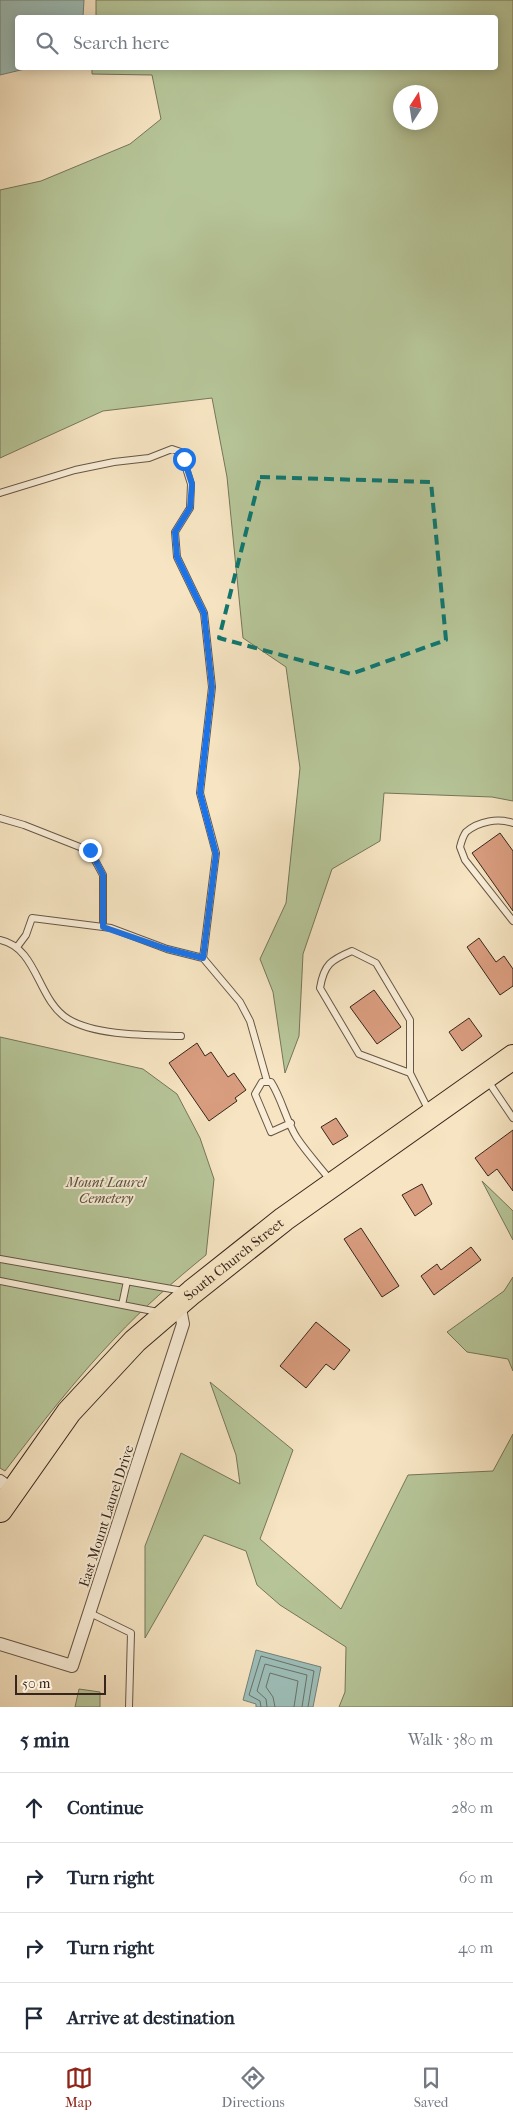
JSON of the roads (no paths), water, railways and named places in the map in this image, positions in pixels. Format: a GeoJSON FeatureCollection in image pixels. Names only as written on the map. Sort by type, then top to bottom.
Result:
{"type":"FeatureCollection","features":[{"type":"Feature","properties":{"kind":"highway","name":"South Church Street"},"geometry":{"type":"LineString","coordinates":[[0,1510],[6,1485],[69,1412],[135,1342],[179,1303],[334,1184],[430,1114],[513,1057]]}},
{"type":"Feature","properties":{"kind":"street","name":"East Mount Laurel Drive"},"geometry":{"type":"LineString","coordinates":[[0,1644],[72,1666],[183,1324],[179,1303]]}},
{"type":"Feature","properties":{"kind":"lane"},"geometry":{"type":"LineString","coordinates":[[0,493],[75,470],[114,462],[149,458],[172,449],[181,452],[192,484],[190,508],[175,532],[177,557],[204,613],[212,687],[200,793],[216,854],[203,958]]}},
{"type":"Feature","properties":{"kind":"lane"},"geometry":{"type":"LineString","coordinates":[[0,818],[90,850],[103,875],[103,927]]}},
{"type":"Feature","properties":{"kind":"lane"},"geometry":{"type":"LineString","coordinates":[[513,823],[505,820],[486,821],[465,833],[460,848],[465,860],[513,921]]}},
{"type":"Feature","properties":{"kind":"lane"},"geometry":{"type":"LineString","coordinates":[[18,947],[26,935],[32,918],[103,927],[167,949],[203,958],[240,1002],[250,1021],[267,1081],[271,1082],[276,1091],[297,1137],[334,1184]]}},
{"type":"Feature","properties":{"kind":"lane"},"geometry":{"type":"LineString","coordinates":[[0,940],[18,947],[27,958],[57,1011],[68,1019],[80,1025],[105,1030],[181,1036]]}},
{"type":"Feature","properties":{"kind":"lane"},"geometry":{"type":"LineString","coordinates":[[410,1074],[359,1054],[320,988],[323,971],[334,958],[352,951],[376,963],[410,1020],[410,1074],[430,1114]]}},
{"type":"Feature","properties":{"kind":"lane"},"geometry":{"type":"LineString","coordinates":[[485,1076],[513,1118]]}},
{"type":"Feature","properties":{"kind":"lane"},"geometry":{"type":"LineString","coordinates":[[267,1081],[258,1086],[255,1094],[271,1132],[291,1123]]}},
{"type":"Feature","properties":{"kind":"lane"},"geometry":{"type":"LineString","coordinates":[[0,1259],[127,1281],[179,1303]]}},
{"type":"Feature","properties":{"kind":"lane"},"geometry":{"type":"LineString","coordinates":[[0,1281],[122,1305],[179,1303]]}},
{"type":"Feature","properties":{"kind":"lane"},"geometry":{"type":"LineString","coordinates":[[122,1305],[127,1281]]}},
{"type":"Feature","properties":{"kind":"lane"},"geometry":{"type":"LineString","coordinates":[[90,1613],[131,1633],[129,1707]]}},
{"type":"Feature","properties":{"kind":"water"},"geometry":{"type":"Polygon","coordinates":[[[0,0],[84,0],[83,15],[15,15],[15,70],[21,70],[0,75],[0,0]]]}},
{"type":"Feature","properties":{"kind":"water"},"geometry":{"type":"Polygon","coordinates":[[[256,1650],[321,1667],[313,1707],[256,1707],[256,1704],[243,1700],[256,1650]]]}},
{"type":"Feature","properties":{"kind":"park label","name":"Mount Laurel Cemetery"},"geometry":{"type":"Point","coordinates":[106,1190]}}]}
